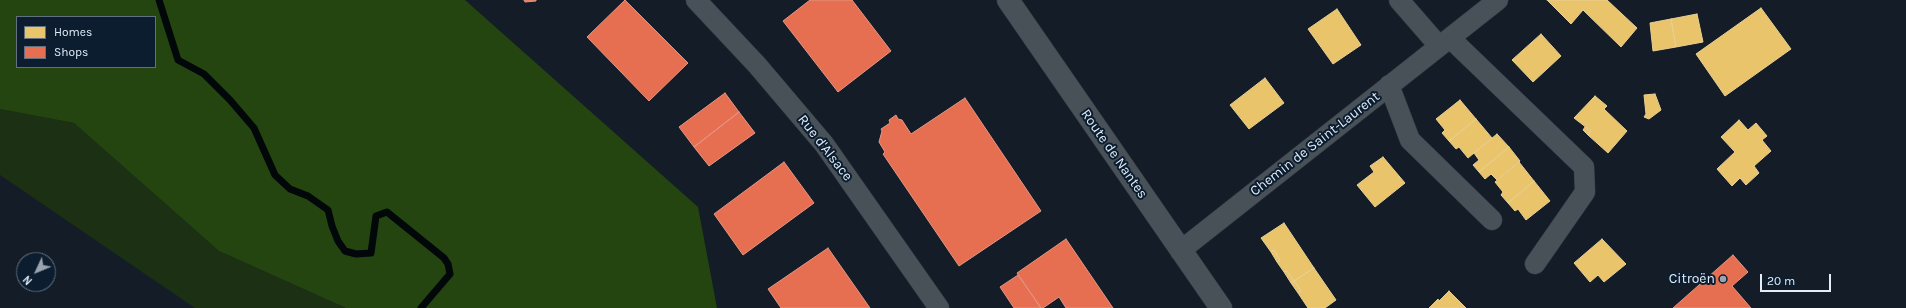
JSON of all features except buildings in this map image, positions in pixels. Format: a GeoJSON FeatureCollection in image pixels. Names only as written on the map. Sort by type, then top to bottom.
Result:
{"type":"FeatureCollection","features":[{"type":"Feature","properties":{"kind":"main road","name":"Route de Nantes"},"geometry":{"type":"LineString","coordinates":[[1008,0],[1221,308]]}},
{"type":"Feature","properties":{"kind":"street","name":"Rue d'Alsace"},"geometry":{"type":"LineString","coordinates":[[696,0],[757,65],[824,144],[939,308]]}},
{"type":"Feature","properties":{"kind":"street"},"geometry":{"type":"LineString","coordinates":[[1399,0],[1584,167],[1585,192],[1535,264]]}},
{"type":"Feature","properties":{"kind":"street","name":"Chemin de Saint-Laurent"},"geometry":{"type":"LineString","coordinates":[[1180,250],[1498,0]]}},
{"type":"Feature","properties":{"kind":"street"},"geometry":{"type":"LineString","coordinates":[[1389,85],[1410,140],[1492,220]]}},
{"type":"Feature","properties":{"kind":"green space"},"geometry":{"type":"Polygon","coordinates":[[[0,0],[465,0],[698,207],[717,308],[346,308],[219,251],[74,123],[0,109],[0,0]]]}},
{"type":"Feature","properties":{"kind":"green space"},"geometry":{"type":"Polygon","coordinates":[[[0,109],[74,123],[219,251],[346,308],[195,308],[0,175],[0,109]]]}},
{"type":"Feature","properties":{"kind":"waterway"},"geometry":{"type":"LineString","coordinates":[[159,0],[178,60],[204,74],[230,100],[254,128],[275,175],[290,189],[308,196],[328,210],[338,241],[345,251],[356,254],[371,253],[376,216],[387,212],[444,258],[448,264],[450,274],[421,308]]}},
{"type":"Feature","properties":{"kind":"place","name":"Citroën"},"geometry":{"type":"Point","coordinates":[1723,279]}}]}
